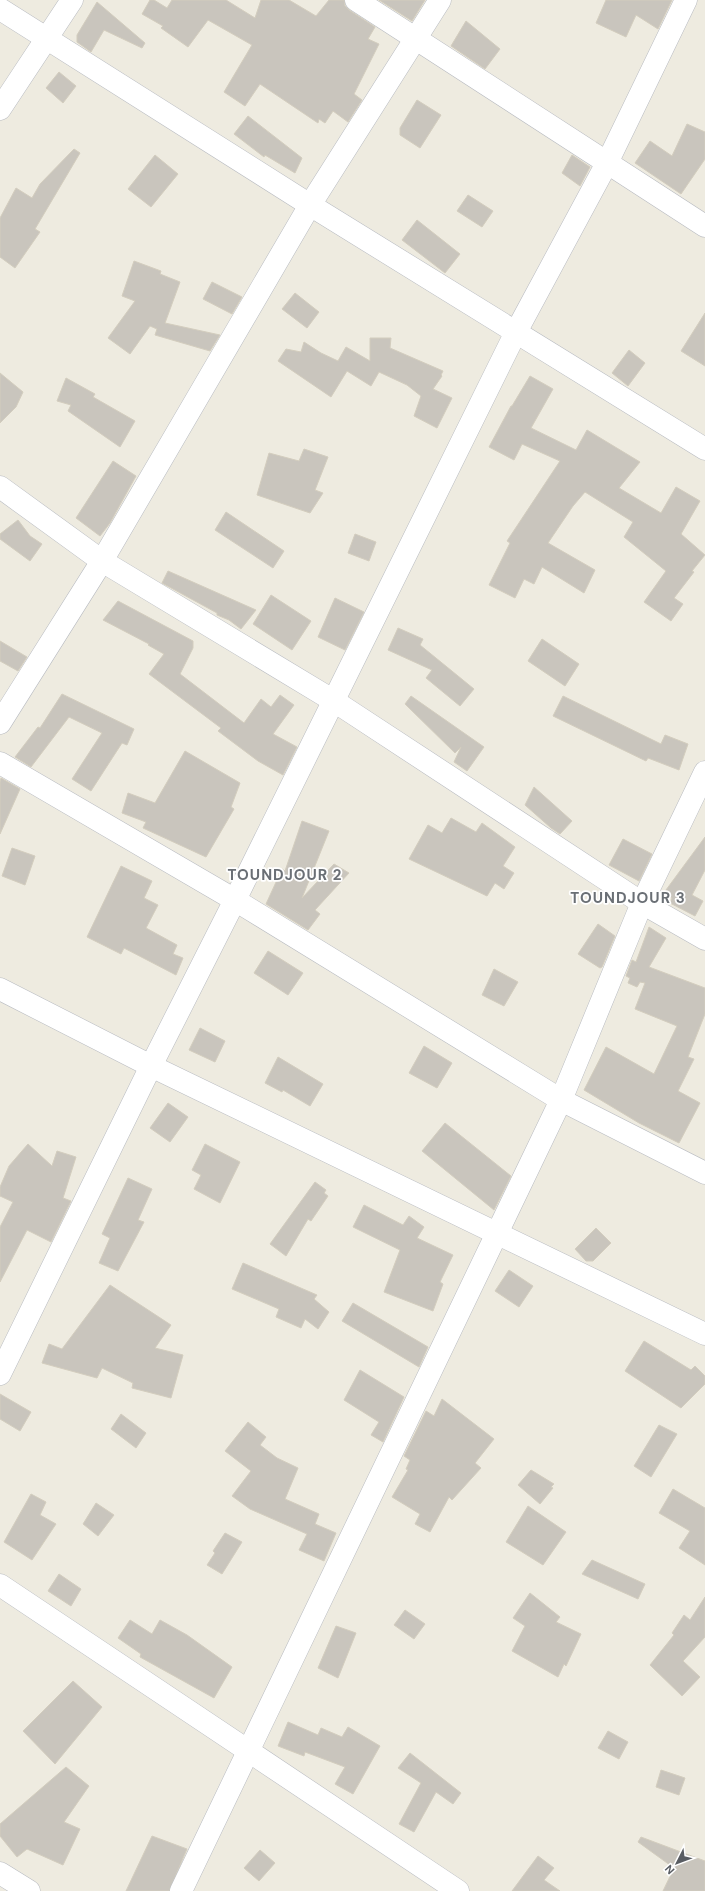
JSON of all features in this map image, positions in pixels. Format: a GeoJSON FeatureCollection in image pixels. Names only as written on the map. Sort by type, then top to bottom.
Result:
{"type":"FeatureCollection","features":[{"type":"Feature","properties":{"kind":"street"},"geometry":{"type":"LineString","coordinates":[[0,109],[72,0]]}},
{"type":"Feature","properties":{"kind":"street"},"geometry":{"type":"LineString","coordinates":[[356,0],[705,226]]}},
{"type":"Feature","properties":{"kind":"street"},"geometry":{"type":"LineString","coordinates":[[0,724],[102,561],[310,205],[440,0]]}},
{"type":"Feature","properties":{"kind":"street"},"geometry":{"type":"LineString","coordinates":[[0,1374],[151,1066],[236,900],[516,332],[606,163],[686,0]]}},
{"type":"Feature","properties":{"kind":"street"},"geometry":{"type":"LineString","coordinates":[[0,9],[310,205],[705,449]]}},
{"type":"Feature","properties":{"kind":"street"},"geometry":{"type":"LineString","coordinates":[[0,487],[102,561],[334,701],[642,903],[705,939]]}},
{"type":"Feature","properties":{"kind":"street"},"geometry":{"type":"LineString","coordinates":[[0,763],[236,900],[561,1100],[705,1173]]}},
{"type":"Feature","properties":{"kind":"street"},"geometry":{"type":"LineString","coordinates":[[181,1891],[498,1234],[561,1100],[642,903],[705,772]]}},
{"type":"Feature","properties":{"kind":"street"},"geometry":{"type":"LineString","coordinates":[[0,990],[151,1066],[705,1334]]}},
{"type":"Feature","properties":{"kind":"street"},"geometry":{"type":"LineString","coordinates":[[0,1585],[458,1891]]}},
{"type":"Feature","properties":{"kind":"street"},"geometry":{"type":"LineString","coordinates":[[0,1873],[28,1891]]}},
{"type":"Feature","properties":{"kind":"building"},"geometry":{"type":"Polygon","coordinates":[[[150,0],[154,0],[167,8],[172,0],[226,0],[255,18],[261,0],[289,0],[316,16],[329,0],[344,0],[345,6],[349,10],[375,27],[368,39],[379,44],[354,94],[362,100],[348,122],[333,111],[325,123],[319,119],[318,123],[260,84],[245,106],[224,92],[252,45],[208,20],[188,47],[161,28],[163,26],[142,14],[150,0]]]}},
{"type":"Feature","properties":{"kind":"building"},"geometry":{"type":"Polygon","coordinates":[[[379,0],[425,0],[412,21],[379,0]]]}},
{"type":"Feature","properties":{"kind":"building"},"geometry":{"type":"Polygon","coordinates":[[[606,0],[672,0],[658,29],[636,15],[626,37],[596,23],[606,0]]]}},
{"type":"Feature","properties":{"kind":"building"},"geometry":{"type":"Polygon","coordinates":[[[97,2],[145,43],[142,48],[104,30],[91,52],[77,42],[77,35],[97,2]]]}},
{"type":"Feature","properties":{"kind":"building"},"geometry":{"type":"Polygon","coordinates":[[[466,21],[500,49],[485,69],[451,46],[466,21]]]}},
{"type":"Feature","properties":{"kind":"building"},"geometry":{"type":"Polygon","coordinates":[[[59,72],[76,86],[63,103],[46,88],[59,72]]]}},
{"type":"Feature","properties":{"kind":"building"},"geometry":{"type":"Polygon","coordinates":[[[417,100],[441,115],[420,148],[400,135],[400,128],[417,100]]]}},
{"type":"Feature","properties":{"kind":"building"},"geometry":{"type":"Polygon","coordinates":[[[248,116],[302,158],[295,173],[265,155],[264,157],[234,134],[248,116]]]}},
{"type":"Feature","properties":{"kind":"building"},"geometry":{"type":"Polygon","coordinates":[[[687,124],[705,132],[705,159],[681,194],[635,163],[650,141],[672,156],[687,124]]]}},
{"type":"Feature","properties":{"kind":"building"},"geometry":{"type":"Polygon","coordinates":[[[74,149],[80,153],[35,229],[40,232],[15,268],[0,257],[0,218],[16,188],[32,198],[40,184],[74,149]]]}},
{"type":"Feature","properties":{"kind":"building"},"geometry":{"type":"Polygon","coordinates":[[[155,155],[178,174],[151,207],[128,189],[155,155]]]}},
{"type":"Feature","properties":{"kind":"building"},"geometry":{"type":"Polygon","coordinates":[[[572,155],[590,167],[580,186],[562,173],[572,155]]]}},
{"type":"Feature","properties":{"kind":"building"},"geometry":{"type":"Polygon","coordinates":[[[468,195],[493,211],[482,227],[457,211],[468,195]]]}},
{"type":"Feature","properties":{"kind":"building"},"geometry":{"type":"Polygon","coordinates":[[[417,220],[460,254],[445,273],[402,240],[417,220]]]}},
{"type":"Feature","properties":{"kind":"building"},"geometry":{"type":"Polygon","coordinates":[[[134,261],[161,271],[160,274],[180,282],[165,323],[220,335],[210,351],[155,335],[157,329],[150,326],[130,354],[108,338],[135,301],[122,296],[134,261]]]}},
{"type":"Feature","properties":{"kind":"building"},"geometry":{"type":"Polygon","coordinates":[[[212,282],[242,297],[232,314],[203,299],[212,282]]]}},
{"type":"Feature","properties":{"kind":"building"},"geometry":{"type":"Polygon","coordinates":[[[295,293],[319,312],[307,328],[282,309],[295,293]]]}},
{"type":"Feature","properties":{"kind":"building"},"geometry":{"type":"Polygon","coordinates":[[[705,313],[705,366],[681,351],[705,313]]]}},
{"type":"Feature","properties":{"kind":"building"},"geometry":{"type":"Polygon","coordinates":[[[370,338],[391,338],[390,348],[443,371],[442,376],[433,389],[452,398],[437,428],[414,416],[421,396],[407,385],[379,372],[371,386],[347,371],[331,397],[278,361],[286,349],[301,352],[304,342],[321,353],[338,361],[346,347],[370,361],[370,338]]]}},
{"type":"Feature","properties":{"kind":"building"},"geometry":{"type":"Polygon","coordinates":[[[629,350],[645,363],[628,386],[612,373],[629,350]]]}},
{"type":"Feature","properties":{"kind":"building"},"geometry":{"type":"Polygon","coordinates":[[[0,373],[23,392],[16,407],[0,423],[0,373]]]}},
{"type":"Feature","properties":{"kind":"building"},"geometry":{"type":"Polygon","coordinates":[[[530,376],[553,389],[531,428],[576,450],[587,430],[640,462],[619,488],[661,513],[676,487],[700,501],[681,534],[705,555],[674,598],[683,604],[671,621],[644,602],[666,571],[624,537],[633,522],[585,492],[573,506],[548,543],[595,570],[584,593],[542,567],[534,584],[524,579],[515,598],[489,585],[510,543],[507,541],[560,461],[522,444],[514,460],[489,447],[511,406],[530,376]]]}},
{"type":"Feature","properties":{"kind":"building"},"geometry":{"type":"Polygon","coordinates":[[[66,378],[95,394],[93,397],[135,421],[120,447],[68,411],[71,405],[57,401],[66,378]]]}},
{"type":"Feature","properties":{"kind":"building"},"geometry":{"type":"Polygon","coordinates":[[[304,449],[328,457],[315,490],[323,493],[310,513],[257,495],[269,453],[299,461],[304,449]]]}},
{"type":"Feature","properties":{"kind":"building"},"geometry":{"type":"Polygon","coordinates":[[[113,461],[136,476],[110,523],[100,536],[76,518],[113,461]]]}},
{"type":"Feature","properties":{"kind":"building"},"geometry":{"type":"Polygon","coordinates":[[[226,512],[284,551],[273,568],[215,530],[226,512]]]}},
{"type":"Feature","properties":{"kind":"building"},"geometry":{"type":"Polygon","coordinates":[[[18,520],[30,536],[42,544],[30,561],[0,539],[0,534],[18,520]]]}},
{"type":"Feature","properties":{"kind":"building"},"geometry":{"type":"Polygon","coordinates":[[[355,534],[376,542],[369,561],[348,553],[355,534]]]}},
{"type":"Feature","properties":{"kind":"building"},"geometry":{"type":"Polygon","coordinates":[[[168,571],[256,610],[241,629],[229,620],[217,615],[217,613],[162,583],[168,571]]]}},
{"type":"Feature","properties":{"kind":"building"},"geometry":{"type":"Polygon","coordinates":[[[271,595],[311,621],[292,650],[253,624],[271,595]]]}},
{"type":"Feature","properties":{"kind":"building"},"geometry":{"type":"Polygon","coordinates":[[[335,598],[364,612],[345,650],[318,637],[335,598]]]}},
{"type":"Feature","properties":{"kind":"building"},"geometry":{"type":"Polygon","coordinates":[[[118,601],[193,641],[193,648],[180,674],[244,723],[261,699],[271,707],[280,695],[294,705],[273,734],[297,747],[283,775],[258,761],[218,731],[221,728],[149,674],[164,654],[148,645],[149,644],[103,620],[118,601]]]}},
{"type":"Feature","properties":{"kind":"building"},"geometry":{"type":"Polygon","coordinates":[[[398,628],[423,639],[420,645],[474,689],[460,706],[426,678],[432,670],[388,650],[398,628]]]}},
{"type":"Feature","properties":{"kind":"building"},"geometry":{"type":"Polygon","coordinates":[[[542,639],[579,664],[565,686],[528,661],[542,639]]]}},
{"type":"Feature","properties":{"kind":"building"},"geometry":{"type":"Polygon","coordinates":[[[0,641],[27,657],[18,671],[0,661],[0,641]]]}},
{"type":"Feature","properties":{"kind":"building"},"geometry":{"type":"Polygon","coordinates":[[[62,694],[134,729],[127,745],[122,743],[91,791],[72,779],[102,733],[69,717],[31,767],[15,757],[38,727],[40,728],[62,694]]]}},
{"type":"Feature","properties":{"kind":"building"},"geometry":{"type":"Polygon","coordinates":[[[411,696],[484,747],[467,771],[454,762],[461,747],[455,753],[405,704],[411,696]]]}},
{"type":"Feature","properties":{"kind":"building"},"geometry":{"type":"Polygon","coordinates":[[[563,696],[661,744],[665,735],[688,744],[679,770],[648,758],[646,761],[553,716],[563,696]]]}},
{"type":"Feature","properties":{"kind":"building"},"geometry":{"type":"Polygon","coordinates":[[[185,751],[240,783],[231,807],[234,809],[206,857],[143,828],[146,822],[122,813],[128,793],[155,803],[185,751]]]}},
{"type":"Feature","properties":{"kind":"building"},"geometry":{"type":"Polygon","coordinates":[[[1,778],[20,789],[0,834],[0,782],[1,778]]]}},
{"type":"Feature","properties":{"kind":"building"},"geometry":{"type":"Polygon","coordinates":[[[534,787],[572,821],[560,834],[525,805],[534,787]]]}},
{"type":"Feature","properties":{"kind":"building"},"geometry":{"type":"Polygon","coordinates":[[[451,818],[476,832],[482,823],[515,847],[503,866],[514,873],[504,889],[495,883],[487,896],[409,859],[428,825],[442,833],[451,818]]]}},
{"type":"Feature","properties":{"kind":"building"},"geometry":{"type":"Polygon","coordinates":[[[302,821],[329,831],[302,898],[334,864],[349,873],[315,910],[320,914],[308,930],[266,904],[282,869],[285,871],[302,821]]]}},
{"type":"Feature","properties":{"kind":"building"},"geometry":{"type":"Polygon","coordinates":[[[705,837],[705,870],[692,895],[703,901],[695,916],[670,903],[672,898],[663,894],[705,837]]]}},
{"type":"Feature","properties":{"kind":"building"},"geometry":{"type":"Polygon","coordinates":[[[623,839],[652,854],[639,881],[609,865],[623,839]]]}},
{"type":"Feature","properties":{"kind":"building"},"geometry":{"type":"Polygon","coordinates":[[[12,848],[35,856],[25,885],[2,876],[12,848]]]}},
{"type":"Feature","properties":{"kind":"building"},"geometry":{"type":"Polygon","coordinates":[[[121,866],[152,881],[144,898],[158,905],[146,928],[177,945],[173,954],[183,958],[176,975],[124,948],[121,954],[87,937],[121,866]]]}},
{"type":"Feature","properties":{"kind":"building"},"geometry":{"type":"Polygon","coordinates":[[[598,924],[615,936],[602,967],[600,968],[578,954],[598,924]]]}},
{"type":"Feature","properties":{"kind":"building"},"geometry":{"type":"Polygon","coordinates":[[[649,927],[666,938],[649,967],[705,988],[705,1014],[688,1057],[694,1059],[678,1091],[700,1103],[679,1143],[639,1123],[584,1090],[606,1047],[654,1074],[677,1026],[635,1009],[645,983],[640,982],[637,987],[628,983],[630,978],[626,976],[632,960],[636,962],[649,927]]]}},
{"type":"Feature","properties":{"kind":"building"},"geometry":{"type":"Polygon","coordinates":[[[268,951],[303,973],[288,995],[254,973],[268,951]]]}},
{"type":"Feature","properties":{"kind":"building"},"geometry":{"type":"Polygon","coordinates":[[[494,969],[518,982],[504,1006],[482,995],[494,969]]]}},
{"type":"Feature","properties":{"kind":"building"},"geometry":{"type":"Polygon","coordinates":[[[200,1028],[225,1041],[215,1062],[189,1050],[200,1028]]]}},
{"type":"Feature","properties":{"kind":"building"},"geometry":{"type":"Polygon","coordinates":[[[424,1046],[452,1063],[437,1088],[409,1073],[424,1046]]]}},
{"type":"Feature","properties":{"kind":"building"},"geometry":{"type":"Polygon","coordinates":[[[278,1057],[323,1084],[310,1106],[283,1090],[282,1092],[265,1083],[278,1057]]]}},
{"type":"Feature","properties":{"kind":"building"},"geometry":{"type":"Polygon","coordinates":[[[168,1103],[188,1117],[170,1142],[150,1128],[168,1103]]]}},
{"type":"Feature","properties":{"kind":"building"},"geometry":{"type":"Polygon","coordinates":[[[445,1123],[511,1176],[494,1210],[422,1151],[445,1123]]]}},
{"type":"Feature","properties":{"kind":"building"},"geometry":{"type":"Polygon","coordinates":[[[28,1144],[52,1166],[57,1151],[76,1157],[63,1198],[71,1201],[51,1242],[27,1230],[0,1282],[0,1227],[13,1202],[0,1196],[0,1187],[9,1166],[28,1144]]]}},
{"type":"Feature","properties":{"kind":"building"},"geometry":{"type":"Polygon","coordinates":[[[205,1144],[240,1162],[220,1203],[194,1189],[201,1175],[192,1170],[205,1144]]]}},
{"type":"Feature","properties":{"kind":"building"},"geometry":{"type":"Polygon","coordinates":[[[128,1178],[152,1189],[138,1220],[144,1222],[118,1271],[99,1263],[110,1238],[102,1234],[128,1178]]]}},
{"type":"Feature","properties":{"kind":"building"},"geometry":{"type":"Polygon","coordinates":[[[315,1182],[326,1190],[324,1193],[328,1196],[311,1221],[308,1219],[286,1256],[270,1244],[315,1182]]]}},
{"type":"Feature","properties":{"kind":"building"},"geometry":{"type":"Polygon","coordinates":[[[364,1205],[403,1225],[409,1216],[424,1227],[417,1238],[453,1255],[440,1282],[443,1284],[433,1311],[384,1292],[400,1250],[353,1227],[364,1205]]]}},
{"type":"Feature","properties":{"kind":"building"},"geometry":{"type":"Polygon","coordinates":[[[596,1228],[611,1243],[593,1261],[586,1261],[575,1249],[596,1228]]]}},
{"type":"Feature","properties":{"kind":"building"},"geometry":{"type":"Polygon","coordinates":[[[243,1263],[317,1295],[314,1299],[329,1312],[318,1329],[305,1319],[301,1328],[276,1317],[279,1309],[232,1289],[243,1263]]]}},
{"type":"Feature","properties":{"kind":"building"},"geometry":{"type":"Polygon","coordinates":[[[509,1270],[533,1286],[519,1307],[495,1291],[509,1270]]]}},
{"type":"Feature","properties":{"kind":"building"},"geometry":{"type":"Polygon","coordinates":[[[110,1285],[171,1325],[155,1348],[183,1355],[171,1398],[132,1388],[133,1383],[102,1368],[97,1378],[42,1363],[49,1344],[62,1349],[110,1285]]]}},
{"type":"Feature","properties":{"kind":"building"},"geometry":{"type":"Polygon","coordinates":[[[353,1303],[428,1347],[419,1367],[342,1321],[353,1303]]]}},
{"type":"Feature","properties":{"kind":"building"},"geometry":{"type":"Polygon","coordinates":[[[644,1341],[691,1370],[695,1366],[705,1376],[705,1384],[681,1408],[625,1371],[644,1341]]]}},
{"type":"Feature","properties":{"kind":"building"},"geometry":{"type":"Polygon","coordinates":[[[360,1370],[404,1397],[383,1442],[371,1435],[379,1422],[344,1400],[360,1370]]]}},
{"type":"Feature","properties":{"kind":"building"},"geometry":{"type":"Polygon","coordinates":[[[0,1394],[31,1412],[20,1431],[0,1419],[0,1394]]]}},
{"type":"Feature","properties":{"kind":"building"},"geometry":{"type":"Polygon","coordinates":[[[442,1399],[494,1439],[475,1463],[481,1468],[452,1500],[449,1497],[430,1532],[415,1524],[420,1514],[392,1497],[408,1470],[406,1469],[410,1460],[404,1456],[426,1411],[434,1416],[442,1399]]]}},
{"type":"Feature","properties":{"kind":"building"},"geometry":{"type":"Polygon","coordinates":[[[121,1414],[146,1433],[136,1448],[111,1429],[121,1414]]]}},
{"type":"Feature","properties":{"kind":"building"},"geometry":{"type":"Polygon","coordinates":[[[248,1422],[266,1437],[260,1445],[277,1458],[298,1468],[285,1499],[319,1514],[315,1524],[336,1533],[324,1561],[299,1550],[307,1534],[250,1509],[232,1496],[251,1471],[225,1451],[248,1422]]]}},
{"type":"Feature","properties":{"kind":"building"},"geometry":{"type":"Polygon","coordinates":[[[659,1425],[677,1434],[651,1477],[634,1466],[659,1425]]]}},
{"type":"Feature","properties":{"kind":"building"},"geometry":{"type":"Polygon","coordinates":[[[531,1470],[554,1484],[551,1487],[553,1488],[540,1504],[518,1485],[531,1470]]]}},
{"type":"Feature","properties":{"kind":"building"},"geometry":{"type":"Polygon","coordinates":[[[673,1489],[705,1508],[705,1565],[679,1548],[690,1531],[659,1513],[673,1489]]]}},
{"type":"Feature","properties":{"kind":"building"},"geometry":{"type":"Polygon","coordinates":[[[31,1494],[46,1502],[40,1515],[56,1524],[32,1560],[4,1542],[31,1494]]]}},
{"type":"Feature","properties":{"kind":"building"},"geometry":{"type":"Polygon","coordinates":[[[96,1503],[114,1515],[98,1536],[83,1524],[96,1503]]]}},
{"type":"Feature","properties":{"kind":"building"},"geometry":{"type":"Polygon","coordinates":[[[528,1506],[566,1532],[543,1565],[506,1542],[528,1506]]]}},
{"type":"Feature","properties":{"kind":"building"},"geometry":{"type":"Polygon","coordinates":[[[225,1533],[242,1542],[222,1574],[207,1565],[215,1553],[213,1551],[225,1533]]]}},
{"type":"Feature","properties":{"kind":"building"},"geometry":{"type":"Polygon","coordinates":[[[592,1560],[645,1584],[638,1599],[582,1574],[592,1560]]]}},
{"type":"Feature","properties":{"kind":"building"},"geometry":{"type":"Polygon","coordinates":[[[59,1574],[81,1589],[71,1606],[48,1591],[59,1574]]]}},
{"type":"Feature","properties":{"kind":"building"},"geometry":{"type":"Polygon","coordinates":[[[530,1593],[560,1617],[556,1622],[581,1634],[566,1666],[564,1664],[558,1677],[512,1651],[525,1626],[513,1618],[530,1593]]]}},
{"type":"Feature","properties":{"kind":"building"},"geometry":{"type":"Polygon","coordinates":[[[705,1597],[705,1637],[683,1661],[700,1677],[682,1696],[650,1665],[674,1635],[672,1633],[684,1615],[690,1620],[705,1597]]]}},
{"type":"Feature","properties":{"kind":"building"},"geometry":{"type":"Polygon","coordinates":[[[405,1610],[425,1624],[414,1639],[394,1625],[405,1610]]]}},
{"type":"Feature","properties":{"kind":"building"},"geometry":{"type":"Polygon","coordinates":[[[130,1620],[152,1634],[160,1620],[187,1635],[232,1667],[214,1698],[140,1657],[141,1654],[118,1638],[130,1620]]]}},
{"type":"Feature","properties":{"kind":"building"},"geometry":{"type":"Polygon","coordinates":[[[336,1626],[356,1633],[338,1678],[318,1668],[336,1626]]]}},
{"type":"Feature","properties":{"kind":"building"},"geometry":{"type":"Polygon","coordinates":[[[73,1681],[102,1707],[55,1764],[23,1731],[73,1681]]]}},
{"type":"Feature","properties":{"kind":"building"},"geometry":{"type":"Polygon","coordinates":[[[288,1722],[318,1735],[321,1728],[342,1737],[348,1727],[380,1746],[353,1794],[335,1784],[345,1767],[305,1752],[304,1756],[278,1746],[288,1722]]]}},
{"type":"Feature","properties":{"kind":"building"},"geometry":{"type":"Polygon","coordinates":[[[608,1731],[628,1742],[619,1759],[598,1748],[608,1731]]]}},
{"type":"Feature","properties":{"kind":"building"},"geometry":{"type":"Polygon","coordinates":[[[410,1753],[461,1793],[453,1804],[436,1792],[414,1832],[399,1824],[421,1783],[398,1768],[410,1753]]]}},
{"type":"Feature","properties":{"kind":"building"},"geometry":{"type":"Polygon","coordinates":[[[66,1767],[89,1786],[64,1822],[80,1829],[63,1865],[27,1849],[17,1857],[0,1836],[0,1824],[66,1767]]]}},
{"type":"Feature","properties":{"kind":"building"},"geometry":{"type":"Polygon","coordinates":[[[661,1770],[685,1778],[679,1795],[656,1787],[661,1770]]]}},
{"type":"Feature","properties":{"kind":"building"},"geometry":{"type":"Polygon","coordinates":[[[152,1836],[187,1849],[169,1891],[126,1891],[152,1836]]]}},
{"type":"Feature","properties":{"kind":"building"},"geometry":{"type":"Polygon","coordinates":[[[641,1837],[705,1861],[705,1891],[663,1891],[674,1868],[638,1842],[641,1837]]]}},
{"type":"Feature","properties":{"kind":"building"},"geometry":{"type":"Polygon","coordinates":[[[260,1850],[275,1863],[259,1881],[244,1868],[260,1850]]]}},
{"type":"Feature","properties":{"kind":"building"},"geometry":{"type":"Polygon","coordinates":[[[538,1856],[554,1868],[544,1880],[560,1891],[512,1891],[538,1856]]]}},
{"type":"Feature","properties":{"kind":"district","name":"TOUNDJOUR 2"},"geometry":{"type":"Point","coordinates":[285,875]}},
{"type":"Feature","properties":{"kind":"district","name":"TOUNDJOUR 3"},"geometry":{"type":"Point","coordinates":[628,898]}}]}
